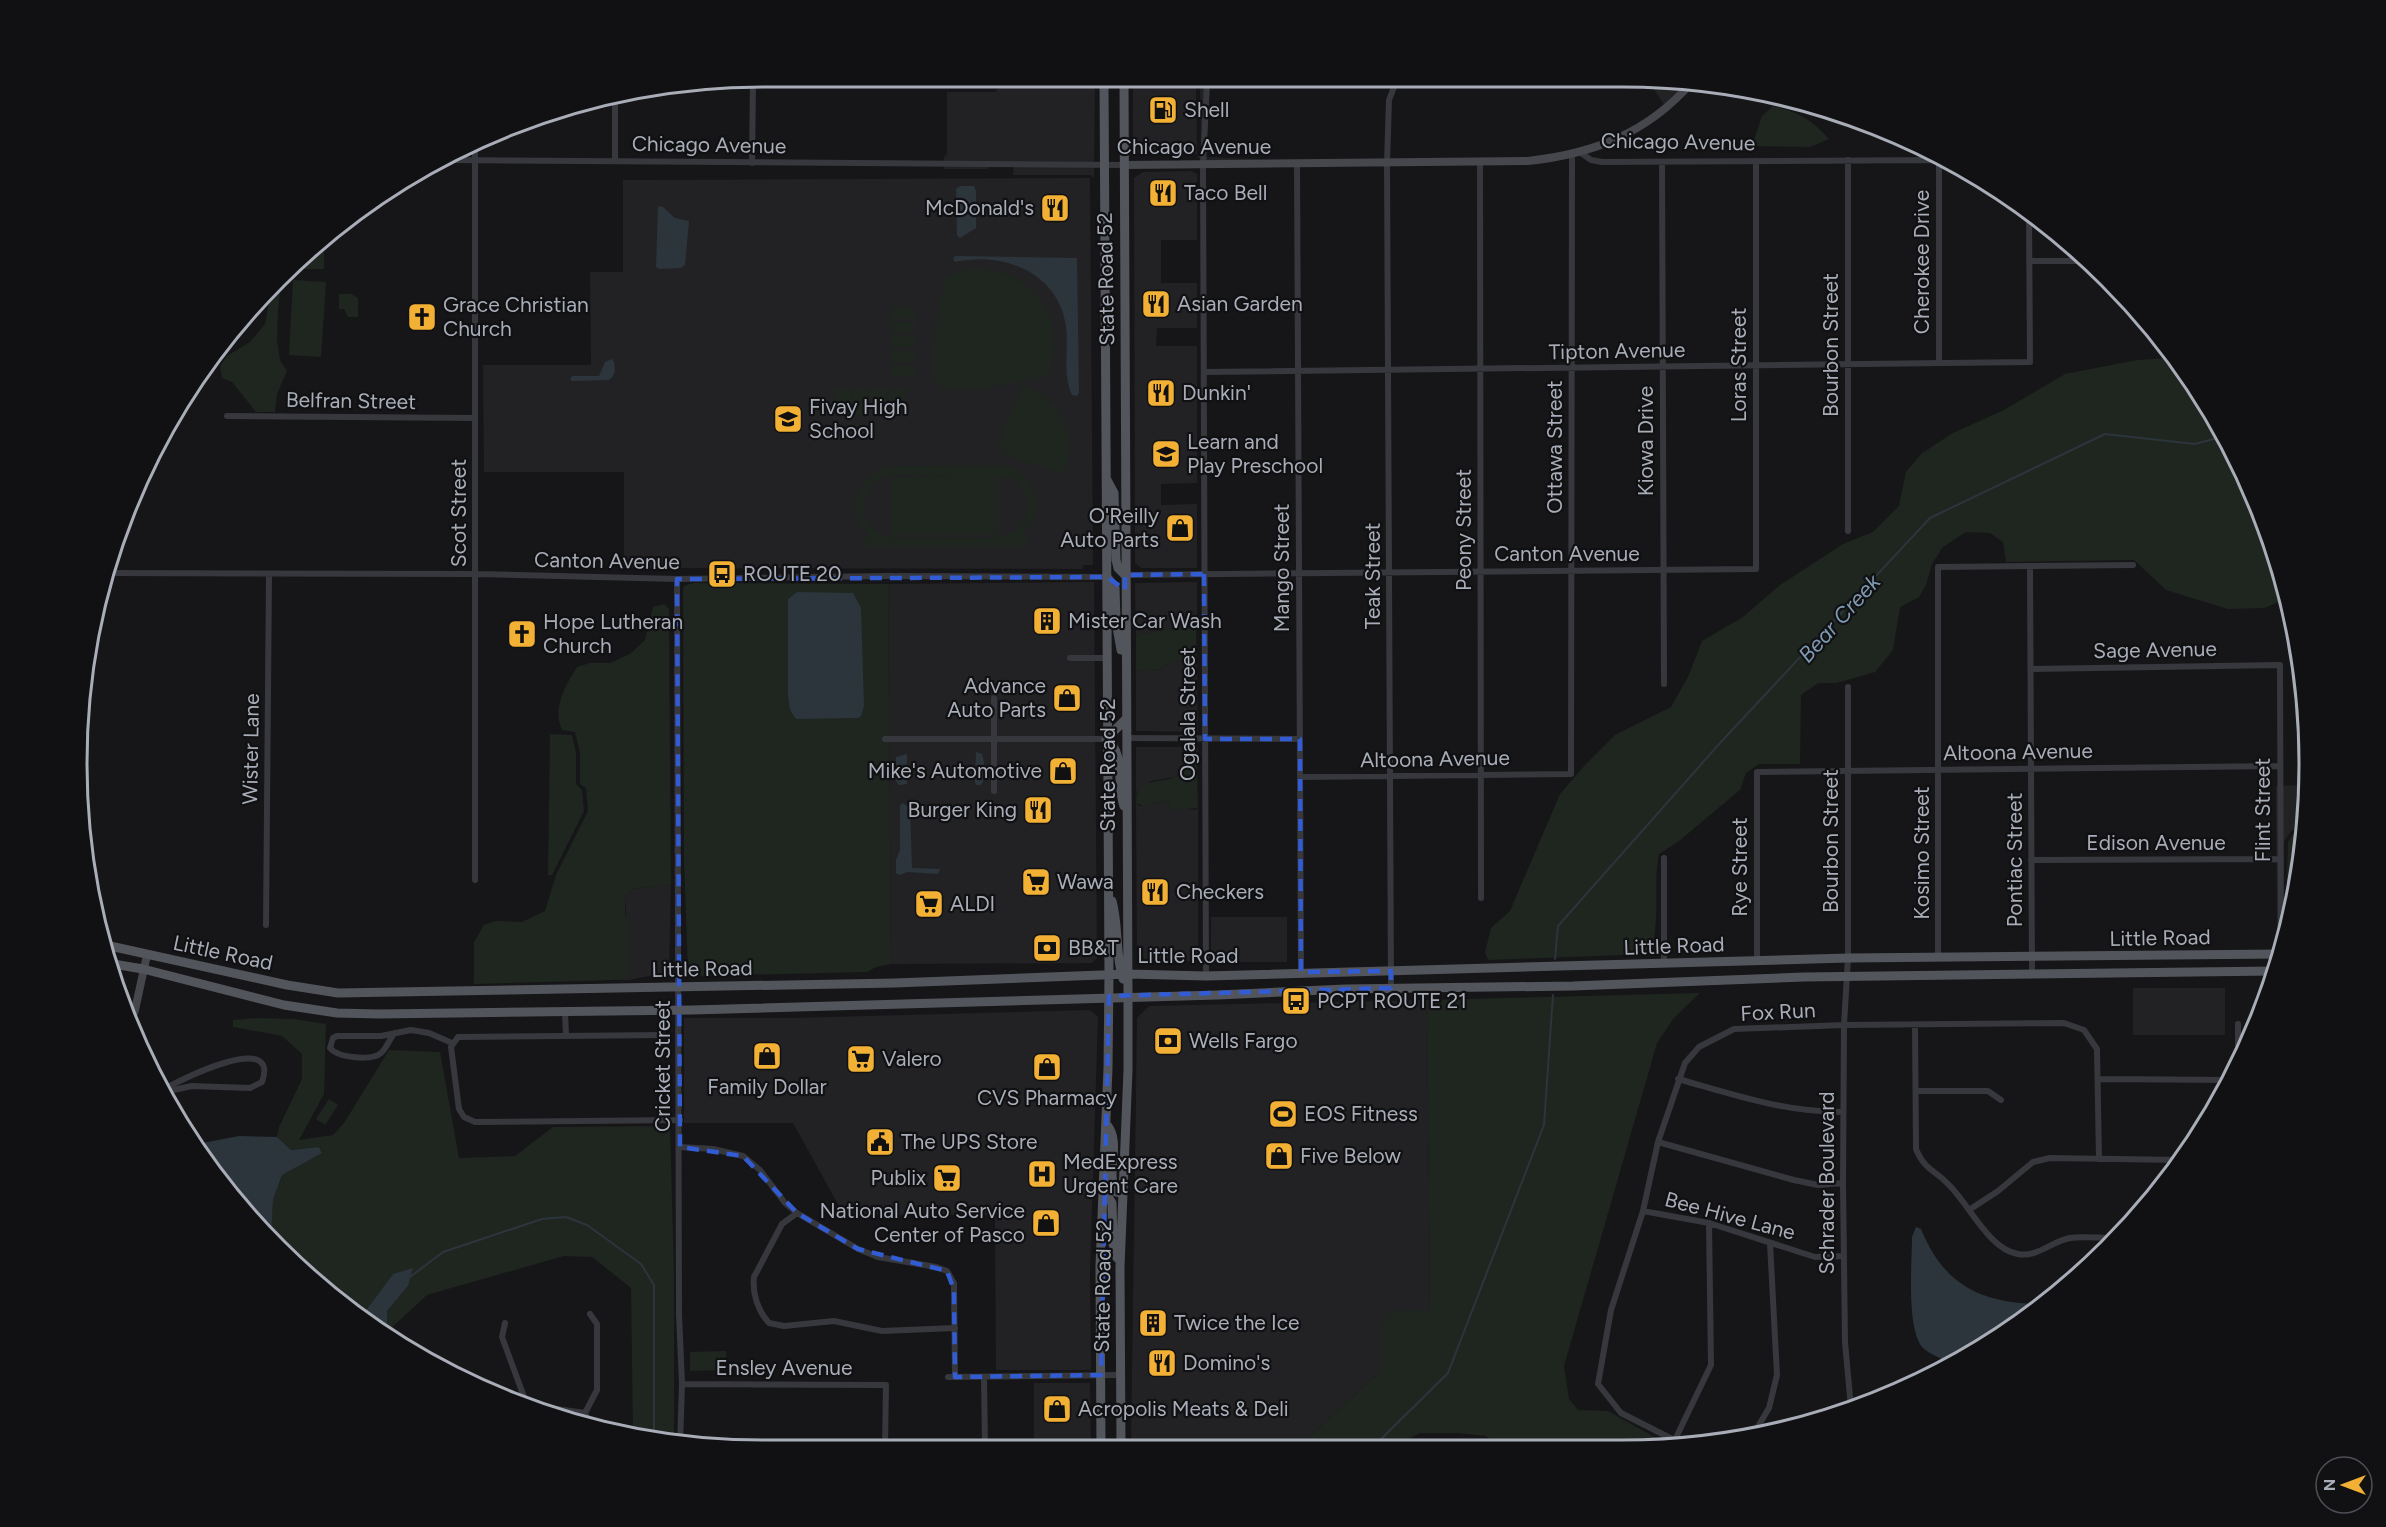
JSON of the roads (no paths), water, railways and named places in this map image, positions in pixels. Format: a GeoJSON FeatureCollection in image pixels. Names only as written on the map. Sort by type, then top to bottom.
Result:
{"type":"FeatureCollection","features":[{"type":"Feature","properties":{"kind":"main road","name":"State Road 52"},"geometry":{"type":"LineString","coordinates":[[1101,1440],[1100,1266],[1109,996],[1104,87]]}},
{"type":"Feature","properties":{"kind":"main road","name":"State Road 52"},"geometry":{"type":"LineString","coordinates":[[1120,1440],[1120,1262],[1128,1066],[1128,996],[1125,974],[1127,814],[1124,87]]}},
{"type":"Feature","properties":{"kind":"main road"},"geometry":{"type":"LineString","coordinates":[[1106,478],[1114,493],[1116,560],[1118,568],[1125,575]]}},
{"type":"Feature","properties":{"kind":"main road"},"geometry":{"type":"LineString","coordinates":[[1107,577],[1115,587],[1116,621],[1126,679]]}},
{"type":"Feature","properties":{"kind":"main road"},"geometry":{"type":"LineString","coordinates":[[1126,719],[1106,739],[1114,743],[1120,798],[1127,814]]}},
{"type":"Feature","properties":{"kind":"main road"},"geometry":{"type":"LineString","coordinates":[[1108,889],[1116,916],[1118,961],[1125,974]]}},
{"type":"Feature","properties":{"kind":"main road","name":"Little Road"},"geometry":{"type":"LineString","coordinates":[[112,947],[287,985],[338,993],[898,983],[1125,974],[1206,976],[1848,958],[2271,954]]}},
{"type":"Feature","properties":{"kind":"main road","name":"Little Road"},"geometry":{"type":"LineString","coordinates":[[118,965],[143,969],[284,1005],[337,1013],[680,1010],[1391,988],[1573,986],[1845,977],[2266,971]]}},
{"type":"Feature","properties":{"kind":"main road"},"geometry":{"type":"LineString","coordinates":[[1106,1123],[1111,1129],[1113,1138],[1112,1182],[1116,1192],[1123,1194]]}},
{"type":"Feature","properties":{"kind":"main road"},"geometry":{"type":"LineString","coordinates":[[1102,1196],[1109,1198],[1112,1203],[1113,1244],[1120,1262]]}},
{"type":"Feature","properties":{"kind":"street"},"geometry":{"type":"LineString","coordinates":[[752,163],[753,87]]}},
{"type":"Feature","properties":{"kind":"street","name":"Ogalala Street"},"geometry":{"type":"LineString","coordinates":[[1206,976],[1203,165],[1207,87]]}},
{"type":"Feature","properties":{"kind":"street","name":"Teak Street"},"geometry":{"type":"LineString","coordinates":[[1391,988],[1388,163],[1389,100],[1394,87]]}},
{"type":"Feature","properties":{"kind":"street"},"geometry":{"type":"LineString","coordinates":[[1576,154],[1633,131],[1672,105],[1685,90]]}},
{"type":"Feature","properties":{"kind":"street"},"geometry":{"type":"LineString","coordinates":[[615,104],[615,162]]}},
{"type":"Feature","properties":{"kind":"street","name":"Scot Street"},"geometry":{"type":"LineString","coordinates":[[475,152],[475,880]]}},
{"type":"Feature","properties":{"kind":"street","name":"Chicago Avenue"},"geometry":{"type":"LineString","coordinates":[[458,160],[1203,165],[1528,161],[1576,154],[1602,162],[1928,160]]}},
{"type":"Feature","properties":{"kind":"street","name":"Ottawa Street"},"geometry":{"type":"LineString","coordinates":[[1571,774],[1572,368],[1576,154]]}},
{"type":"Feature","properties":{"kind":"street","name":"Bourbon Street"},"geometry":{"type":"LineString","coordinates":[[1848,160],[1848,531]]}},
{"type":"Feature","properties":{"kind":"street","name":"Loras Street"},"geometry":{"type":"LineString","coordinates":[[1756,161],[1756,569]]}},
{"type":"Feature","properties":{"kind":"street","name":"Peony Street"},"geometry":{"type":"LineString","coordinates":[[1480,162],[1481,898]]}},
{"type":"Feature","properties":{"kind":"street","name":"Kiowa Drive"},"geometry":{"type":"LineString","coordinates":[[1662,162],[1664,684]]}},
{"type":"Feature","properties":{"kind":"street","name":"Mango Street"},"geometry":{"type":"LineString","coordinates":[[1297,164],[1301,972]]}},
{"type":"Feature","properties":{"kind":"street","name":"Cherokee Drive"},"geometry":{"type":"LineString","coordinates":[[1939,166],[1939,363]]}},
{"type":"Feature","properties":{"kind":"street"},"geometry":{"type":"LineString","coordinates":[[2029,223],[2029,261],[2075,261]]}},
{"type":"Feature","properties":{"kind":"street","name":"Tipton Avenue"},"geometry":{"type":"LineString","coordinates":[[1204,372],[2030,362],[2029,261]]}},
{"type":"Feature","properties":{"kind":"street","name":"Belfran Street"},"geometry":{"type":"LineString","coordinates":[[227,416],[475,418]]}},
{"type":"Feature","properties":{"kind":"street"},"geometry":{"type":"LineString","coordinates":[[2030,566],[2133,565]]}},
{"type":"Feature","properties":{"kind":"street","name":"Kosimo Street"},"geometry":{"type":"LineString","coordinates":[[1938,958],[1938,567],[2030,566]]}},
{"type":"Feature","properties":{"kind":"street","name":"Pontiac Street"},"geometry":{"type":"LineString","coordinates":[[2030,566],[2032,974]]}},
{"type":"Feature","properties":{"kind":"street","name":"Canton Avenue"},"geometry":{"type":"LineString","coordinates":[[1125,575],[1756,569]]}},
{"type":"Feature","properties":{"kind":"street","name":"Canton Avenue"},"geometry":{"type":"LineString","coordinates":[[115,573],[475,574],[677,579],[885,576],[1107,577]]}},
{"type":"Feature","properties":{"kind":"street","name":"Wister Lane"},"geometry":{"type":"LineString","coordinates":[[266,925],[269,574]]}},
{"type":"Feature","properties":{"kind":"street","name":"Cricket Street"},"geometry":{"type":"LineString","coordinates":[[677,579],[680,987],[679,1314],[682,1384],[680,1435]]}},
{"type":"Feature","properties":{"kind":"street"},"geometry":{"type":"LineString","coordinates":[[1070,658],[1107,658]]}},
{"type":"Feature","properties":{"kind":"street","name":"Sage Avenue"},"geometry":{"type":"LineString","coordinates":[[2031,669],[2280,665]]}},
{"type":"Feature","properties":{"kind":"street","name":"Flint Street"},"geometry":{"type":"LineString","coordinates":[[2280,665],[2281,919]]}},
{"type":"Feature","properties":{"kind":"street","name":"Bourbon Street"},"geometry":{"type":"LineString","coordinates":[[1848,687],[1848,958]]}},
{"type":"Feature","properties":{"kind":"street"},"geometry":{"type":"LineString","coordinates":[[994,698],[994,791]]}},
{"type":"Feature","properties":{"kind":"street"},"geometry":{"type":"LineString","coordinates":[[1126,738],[1300,739]]}},
{"type":"Feature","properties":{"kind":"street"},"geometry":{"type":"LineString","coordinates":[[885,739],[1106,739]]}},
{"type":"Feature","properties":{"kind":"street","name":"Altoona Avenue"},"geometry":{"type":"LineString","coordinates":[[1756,772],[2280,766]]}},
{"type":"Feature","properties":{"kind":"street","name":"Rye Street"},"geometry":{"type":"LineString","coordinates":[[1756,772],[1757,961]]}},
{"type":"Feature","properties":{"kind":"street","name":"Altoona Avenue"},"geometry":{"type":"LineString","coordinates":[[1300,777],[1571,774]]}},
{"type":"Feature","properties":{"kind":"street"},"geometry":{"type":"LineString","coordinates":[[1664,858],[1664,964]]}},
{"type":"Feature","properties":{"kind":"street","name":"Edison Avenue"},"geometry":{"type":"LineString","coordinates":[[2031,860],[2280,859]]}},
{"type":"Feature","properties":{"kind":"street"},"geometry":{"type":"LineString","coordinates":[[134,1012],[147,955]]}},
{"type":"Feature","properties":{"kind":"street","name":"Schrader Boulevard"},"geometry":{"type":"LineString","coordinates":[[1848,958],[1845,977],[1843,1112],[1845,1342],[1850,1400]]}},
{"type":"Feature","properties":{"kind":"street"},"geometry":{"type":"LineString","coordinates":[[565,1012],[566,1035]]}},
{"type":"Feature","properties":{"kind":"street","name":"Fox Run"},"geometry":{"type":"LineString","coordinates":[[1673,1438],[1621,1413],[1598,1384],[1611,1310],[1643,1211],[1658,1142],[1678,1079],[1685,1063],[1699,1047],[1734,1029],[1844,1025],[2064,1023],[2084,1030],[2097,1049],[2099,1159]]}},
{"type":"Feature","properties":{"kind":"street"},"geometry":{"type":"LineString","coordinates":[[2238,1024],[2238,1044]]}},
{"type":"Feature","properties":{"kind":"street"},"geometry":{"type":"LineString","coordinates":[[1915,1026],[1916,1149],[1921,1160],[1931,1172],[1947,1182],[1993,1239],[2005,1250],[2019,1255],[2036,1253],[2055,1242],[2071,1238],[2105,1238]]}},
{"type":"Feature","properties":{"kind":"street"},"geometry":{"type":"LineString","coordinates":[[395,1033],[384,1050],[375,1057],[347,1057],[333,1052],[330,1048],[333,1038],[337,1036],[381,1036],[395,1033],[420,1031],[452,1043]]}},
{"type":"Feature","properties":{"kind":"street"},"geometry":{"type":"LineString","coordinates":[[452,1043],[463,1035],[664,1035]]}},
{"type":"Feature","properties":{"kind":"street"},"geometry":{"type":"LineString","coordinates":[[452,1043],[459,1108],[468,1120],[474,1122],[680,1120]]}},
{"type":"Feature","properties":{"kind":"street"},"geometry":{"type":"LineString","coordinates":[[170,1087],[190,1074],[231,1061],[253,1059],[263,1070],[262,1082],[250,1088],[192,1086],[171,1090]]}},
{"type":"Feature","properties":{"kind":"street"},"geometry":{"type":"LineString","coordinates":[[1678,1079],[1783,1108],[1814,1112],[1843,1112]]}},
{"type":"Feature","properties":{"kind":"street"},"geometry":{"type":"LineString","coordinates":[[2099,1079],[2220,1080]]}},
{"type":"Feature","properties":{"kind":"street"},"geometry":{"type":"LineString","coordinates":[[1916,1091],[1988,1091],[2001,1100]]}},
{"type":"Feature","properties":{"kind":"street"},"geometry":{"type":"LineString","coordinates":[[1658,1142],[1810,1183],[1844,1183]]}},
{"type":"Feature","properties":{"kind":"street"},"geometry":{"type":"LineString","coordinates":[[680,1146],[713,1149],[743,1156],[760,1170],[785,1203],[797,1214],[858,1249],[878,1257],[947,1271],[954,1283],[955,1377]]}},
{"type":"Feature","properties":{"kind":"street"},"geometry":{"type":"LineString","coordinates":[[1969,1210],[1998,1191],[2033,1162],[2050,1158],[2170,1160]]}},
{"type":"Feature","properties":{"kind":"street","name":"Bee Hive Lane"},"geometry":{"type":"LineString","coordinates":[[1643,1211],[1709,1223],[1815,1257],[1844,1256]]}},
{"type":"Feature","properties":{"kind":"street"},"geometry":{"type":"LineString","coordinates":[[797,1214],[782,1224],[754,1276],[753,1283],[759,1311],[769,1323],[784,1326],[834,1321],[882,1331],[955,1328]]}},
{"type":"Feature","properties":{"kind":"street"},"geometry":{"type":"LineString","coordinates":[[1677,1438],[1711,1365],[1709,1223]]}},
{"type":"Feature","properties":{"kind":"street"},"geometry":{"type":"LineString","coordinates":[[1758,1426],[1769,1408],[1777,1375],[1770,1243]]}},
{"type":"Feature","properties":{"kind":"street"},"geometry":{"type":"LineString","coordinates":[[585,1413],[597,1390],[597,1324],[590,1314]]}},
{"type":"Feature","properties":{"kind":"street"},"geometry":{"type":"LineString","coordinates":[[505,1323],[502,1337],[524,1396]]}},
{"type":"Feature","properties":{"kind":"street"},"geometry":{"type":"LineString","coordinates":[[948,1377],[1121,1375]]}},
{"type":"Feature","properties":{"kind":"street"},"geometry":{"type":"LineString","coordinates":[[984,1377],[985,1440]]}},
{"type":"Feature","properties":{"kind":"street","name":"Ensley Avenue"},"geometry":{"type":"LineString","coordinates":[[682,1384],[886,1384],[885,1440]]}},
{"type":"Feature","properties":{"kind":"street"},"geometry":{"type":"LineString","coordinates":[[567,1410],[585,1413]]}},
{"type":"Feature","properties":{"kind":"waterway","name":"Bear Creek"},"geometry":{"type":"LineString","coordinates":[[1555,959],[1558,926],[1720,743],[1930,518],[2105,434],[2195,444],[2215,439]]}},
{"type":"Feature","properties":{"kind":"waterway"},"geometry":{"type":"LineString","coordinates":[[1380,1440],[1448,1373],[1544,1125],[1553,995]]}},
{"type":"Feature","properties":{"kind":"waterway"},"geometry":{"type":"LineString","coordinates":[[410,1277],[443,1252],[542,1219],[566,1217],[587,1225],[641,1264],[654,1285],[654,1431]]}},
{"type":"Feature","properties":{"kind":"place","name":"Shell"},"geometry":{"type":"Point","coordinates":[1163,110]}},
{"type":"Feature","properties":{"kind":"place","name":"Taco Bell"},"geometry":{"type":"Point","coordinates":[1163,193]}},
{"type":"Feature","properties":{"kind":"place","name":"McDonald's"},"geometry":{"type":"Point","coordinates":[1055,208]}},
{"type":"Feature","properties":{"kind":"place","name":"Asian Garden"},"geometry":{"type":"Point","coordinates":[1156,304]}},
{"type":"Feature","properties":{"kind":"place","name":"Grace Christian Church"},"geometry":{"type":"Point","coordinates":[422,317]}},
{"type":"Feature","properties":{"kind":"place","name":"Dunkin'"},"geometry":{"type":"Point","coordinates":[1161,393]}},
{"type":"Feature","properties":{"kind":"place","name":"Fivay High School"},"geometry":{"type":"Point","coordinates":[788,419]}},
{"type":"Feature","properties":{"kind":"place","name":"Learn and Play Preschool"},"geometry":{"type":"Point","coordinates":[1166,454]}},
{"type":"Feature","properties":{"kind":"place","name":"O'Reilly Auto Parts"},"geometry":{"type":"Point","coordinates":[1180,528]}},
{"type":"Feature","properties":{"kind":"place","name":"ROUTE 20"},"geometry":{"type":"Point","coordinates":[722,574]}},
{"type":"Feature","properties":{"kind":"place","name":"Mister Car Wash"},"geometry":{"type":"Point","coordinates":[1047,621]}},
{"type":"Feature","properties":{"kind":"place","name":"Hope Lutheran Church"},"geometry":{"type":"Point","coordinates":[522,634]}},
{"type":"Feature","properties":{"kind":"place","name":"Advance Auto Parts"},"geometry":{"type":"Point","coordinates":[1067,698]}},
{"type":"Feature","properties":{"kind":"place","name":"Mike's Automotive"},"geometry":{"type":"Point","coordinates":[1063,771]}},
{"type":"Feature","properties":{"kind":"place","name":"Burger King"},"geometry":{"type":"Point","coordinates":[1038,810]}},
{"type":"Feature","properties":{"kind":"place","name":"Wawa"},"geometry":{"type":"Point","coordinates":[1036,882]}},
{"type":"Feature","properties":{"kind":"place","name":"Checkers"},"geometry":{"type":"Point","coordinates":[1155,892]}},
{"type":"Feature","properties":{"kind":"place","name":"ALDI"},"geometry":{"type":"Point","coordinates":[929,904]}},
{"type":"Feature","properties":{"kind":"place","name":"BB&T"},"geometry":{"type":"Point","coordinates":[1047,948]}},
{"type":"Feature","properties":{"kind":"place","name":"PCPT ROUTE 21"},"geometry":{"type":"Point","coordinates":[1296,1001]}},
{"type":"Feature","properties":{"kind":"place","name":"Wells Fargo"},"geometry":{"type":"Point","coordinates":[1168,1041]}},
{"type":"Feature","properties":{"kind":"place","name":"Family Dollar"},"geometry":{"type":"Point","coordinates":[767,1056]}},
{"type":"Feature","properties":{"kind":"place","name":"Valero"},"geometry":{"type":"Point","coordinates":[861,1059]}},
{"type":"Feature","properties":{"kind":"place","name":"CVS Pharmacy"},"geometry":{"type":"Point","coordinates":[1047,1067]}},
{"type":"Feature","properties":{"kind":"place","name":"EOS Fitness"},"geometry":{"type":"Point","coordinates":[1283,1114]}},
{"type":"Feature","properties":{"kind":"place","name":"The UPS Store"},"geometry":{"type":"Point","coordinates":[880,1142]}},
{"type":"Feature","properties":{"kind":"place","name":"Five Below"},"geometry":{"type":"Point","coordinates":[1279,1156]}},
{"type":"Feature","properties":{"kind":"place","name":"MedExpress Urgent Care"},"geometry":{"type":"Point","coordinates":[1042,1174]}},
{"type":"Feature","properties":{"kind":"place","name":"Publix"},"geometry":{"type":"Point","coordinates":[947,1178]}},
{"type":"Feature","properties":{"kind":"place","name":"National Auto Service Center of Pasco"},"geometry":{"type":"Point","coordinates":[1046,1223]}},
{"type":"Feature","properties":{"kind":"place","name":"Twice the Ice"},"geometry":{"type":"Point","coordinates":[1153,1323]}},
{"type":"Feature","properties":{"kind":"place","name":"Domino's"},"geometry":{"type":"Point","coordinates":[1162,1363]}},
{"type":"Feature","properties":{"kind":"place","name":"Acropolis Meats & Deli"},"geometry":{"type":"Point","coordinates":[1057,1409]}}]}
